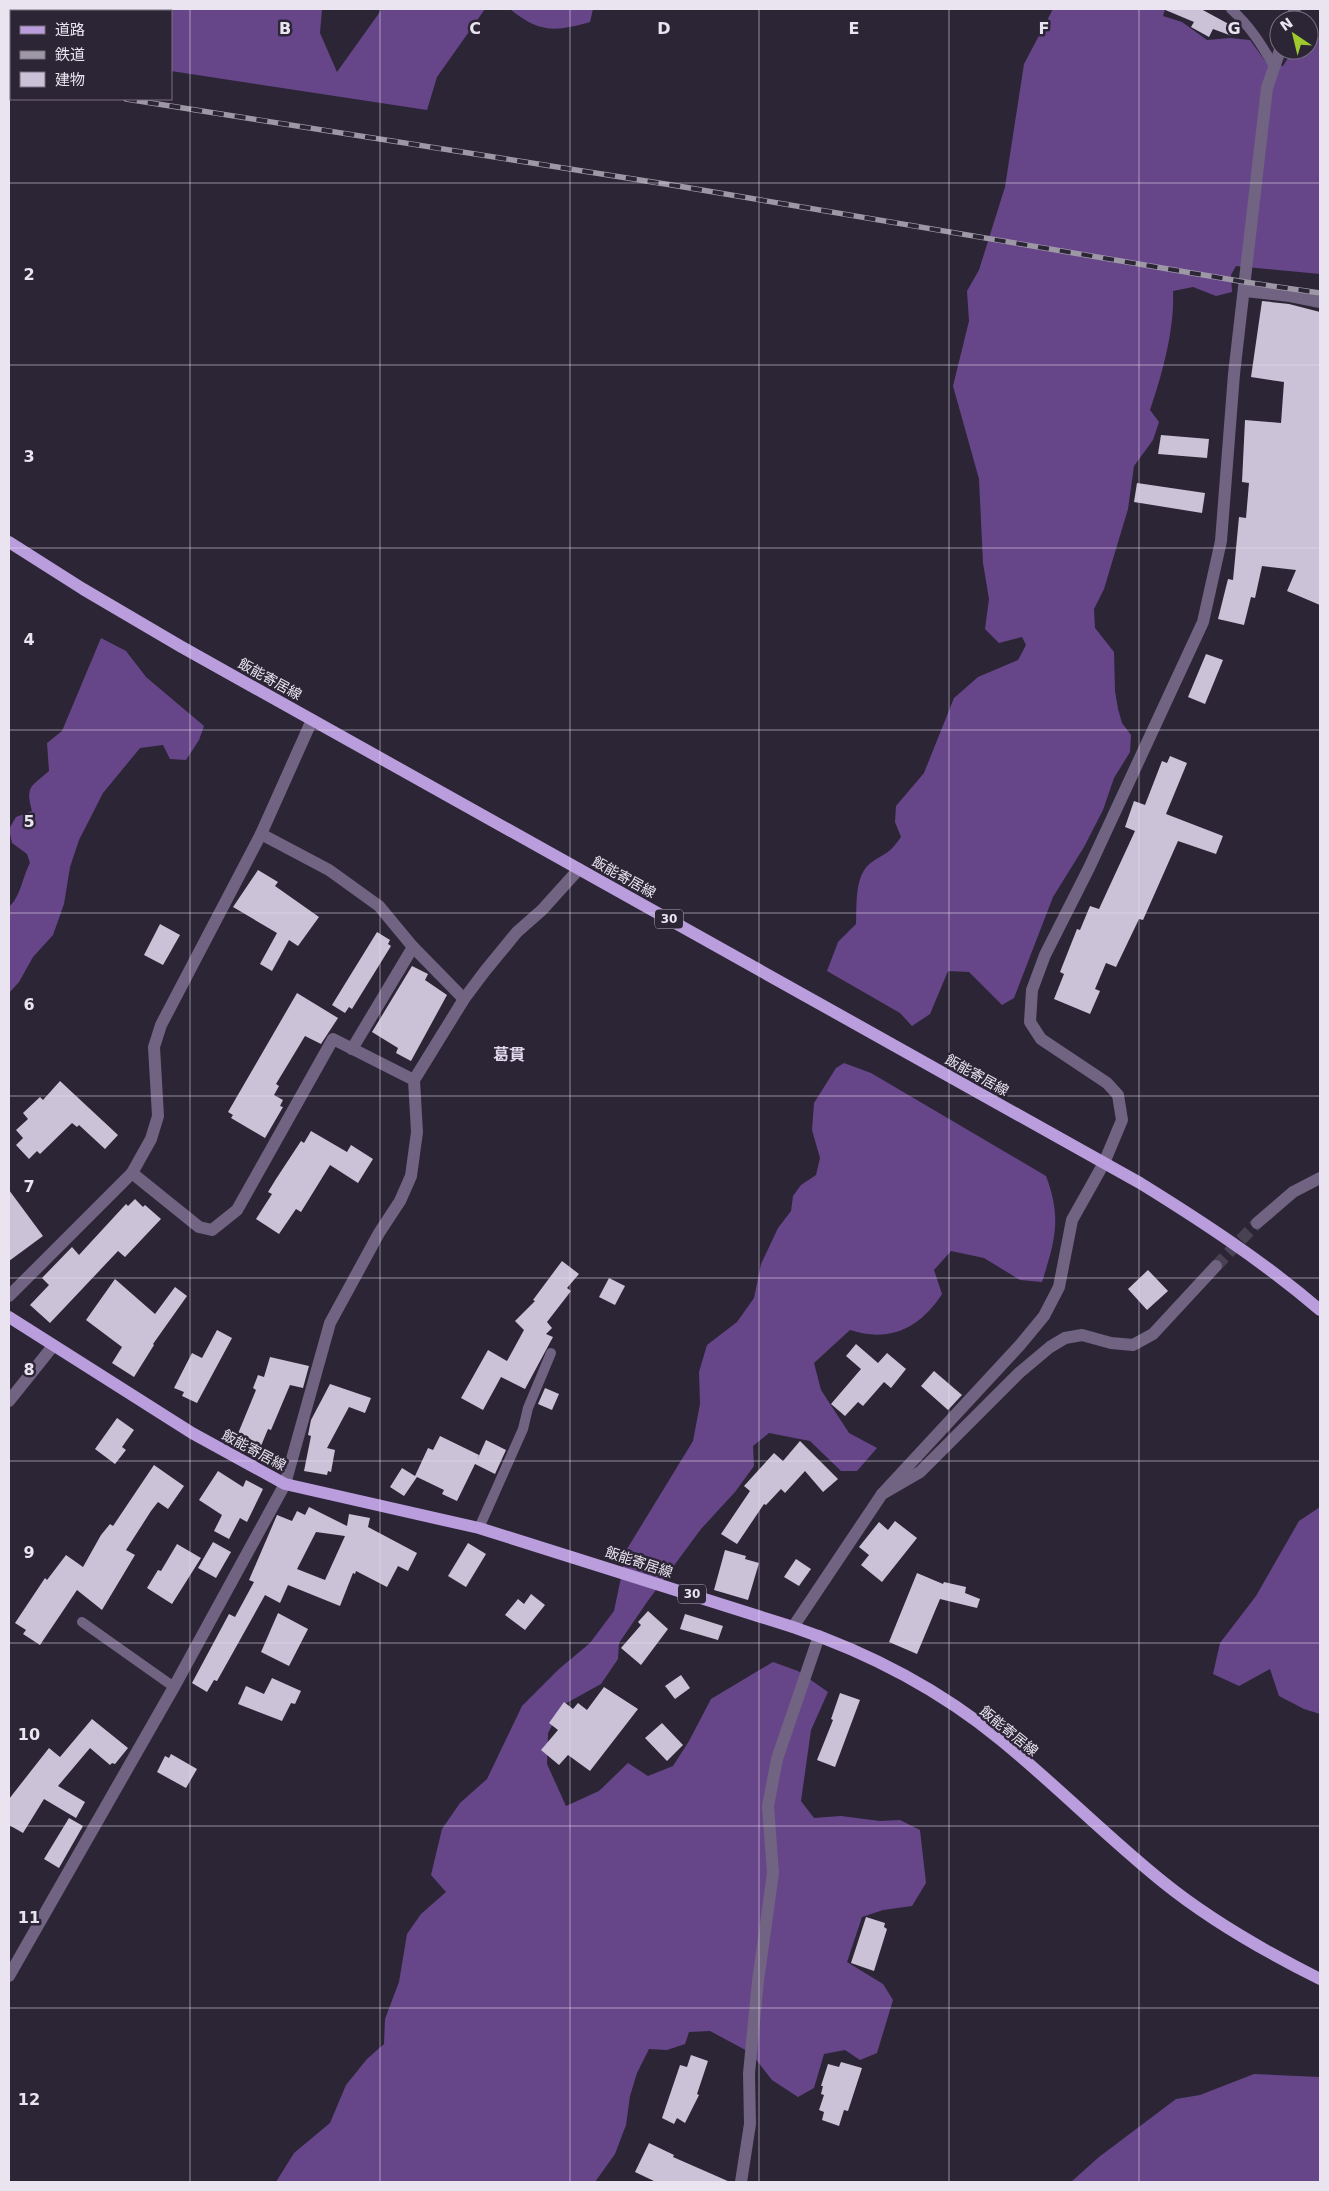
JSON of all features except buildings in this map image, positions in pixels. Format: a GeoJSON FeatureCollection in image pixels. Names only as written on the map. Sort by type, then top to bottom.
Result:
{"type":"FeatureCollection","features":[{"type":"Feature","properties":{"kind":"main road","name":"飯能寄居線"},"geometry":{"type":"LineString","coordinates":[[9,542],[156,632],[1104,1163],[1218,1232],[1260,1261],[1320,1310]]}},
{"type":"Feature","properties":{"kind":"main road","name":"飯能寄居線"},"geometry":{"type":"LineString","coordinates":[[9,1317],[192,1432],[285,1484],[479,1528],[793,1627],[819,1636],[876,1661],[949,1704],[1000,1739],[1164,1883],[1286,1962],[1320,1979]]}},
{"type":"Feature","properties":{"kind":"street"},"geometry":{"type":"LineString","coordinates":[[793,1627],[882,1494],[1020,1345],[1044,1316],[1059,1287],[1072,1220],[1104,1163],[1122,1120],[1118,1095],[1106,1083],[1041,1039],[1030,1022],[1032,990],[1045,955],[1089,868],[1203,622],[1221,541],[1234,374],[1267,88],[1276,60]]}},
{"type":"Feature","properties":{"kind":"street"},"geometry":{"type":"LineString","coordinates":[[1245,291],[1290,296],[1320,302]]}},
{"type":"Feature","properties":{"kind":"street"},"geometry":{"type":"LineString","coordinates":[[9,1296],[132,1173],[151,1139],[158,1116],[154,1047],[161,1025],[261,834],[312,720]]}},
{"type":"Feature","properties":{"kind":"street"},"geometry":{"type":"LineString","coordinates":[[261,834],[329,870],[379,906],[464,999]]}},
{"type":"Feature","properties":{"kind":"street"},"geometry":{"type":"LineString","coordinates":[[9,1976],[174,1687],[285,1484],[330,1323],[379,1233],[400,1201],[411,1176],[417,1132],[414,1080],[464,999],[518,932],[542,910],[579,869]]}},
{"type":"Feature","properties":{"kind":"street"},"geometry":{"type":"LineString","coordinates":[[352,1049],[414,946]]}},
{"type":"Feature","properties":{"kind":"street"},"geometry":{"type":"LineString","coordinates":[[132,1173],[200,1227],[212,1230],[237,1210],[333,1039],[414,1080]]}},
{"type":"Feature","properties":{"kind":"street"},"geometry":{"type":"LineString","coordinates":[[1257,1223],[1293,1192],[1320,1178]]}},
{"type":"Feature","properties":{"kind":"street"},"geometry":{"type":"LineString","coordinates":[[882,1494],[920,1472],[1019,1373],[1050,1347],[1065,1338],[1082,1335],[1122,1345],[1143,1341],[1153,1334],[1216,1266]]}},
{"type":"Feature","properties":{"kind":"street"},"geometry":{"type":"LineString","coordinates":[[9,1400],[53,1346]]}},
{"type":"Feature","properties":{"kind":"street"},"geometry":{"type":"LineString","coordinates":[[742,2182],[750,2124],[749,2073],[758,1981],[773,1873],[768,1806],[777,1759],[819,1636]]}},
{"type":"Feature","properties":{"kind":"lane"},"geometry":{"type":"LineString","coordinates":[[1231,9],[1254,31],[1256,40],[1274,66]]}},
{"type":"Feature","properties":{"kind":"lane"},"geometry":{"type":"LineString","coordinates":[[479,1528],[523,1429],[528,1408],[551,1353]]}},
{"type":"Feature","properties":{"kind":"lane"},"geometry":{"type":"LineString","coordinates":[[82,1622],[174,1687]]}},
{"type":"Feature","properties":{"kind":"shaded area"},"geometry":{"type":"Polygon","coordinates":[[[322,9],[320,33],[337,72],[382,9],[485,9],[437,77],[427,110],[172,71],[172,10],[96,10],[322,9]]]}},
{"type":"Feature","properties":{"kind":"shaded area"},"geometry":{"type":"Polygon","coordinates":[[[510,9],[593,9],[590,22],[557,29],[530,23],[510,9]]]}},
{"type":"Feature","properties":{"kind":"shaded area"},"geometry":{"type":"Polygon","coordinates":[[[1053,9],[1165,9],[1163,16],[1182,22],[1207,40],[1230,38],[1250,40],[1266,62],[1283,66],[1287,60],[1319,60],[1320,37],[1320,274],[1236,266],[1231,275],[1232,292],[1216,296],[1193,287],[1173,291],[1170,336],[1150,410],[1159,422],[1153,440],[1134,466],[1128,509],[1104,589],[1094,609],[1095,628],[1114,652],[1115,691],[1122,723],[1131,735],[1130,752],[1114,778],[1103,810],[1084,847],[1053,897],[1014,998],[1002,1005],[969,972],[948,971],[930,1014],[912,1026],[900,1013],[827,971],[838,942],[856,924],[858,890],[862,874],[866,867],[890,850],[901,837],[895,822],[896,806],[924,773],[954,698],[978,677],[1018,660],[1026,645],[1022,637],[999,643],[985,629],[989,599],[983,563],[979,479],[953,386],[969,321],[967,291],[979,270],[1005,187],[1024,64],[1053,9]]]}},
{"type":"Feature","properties":{"kind":"shaded area"},"geometry":{"type":"Polygon","coordinates":[[[101,638],[126,651],[146,677],[204,726],[199,740],[186,760],[170,759],[163,745],[140,748],[103,793],[79,840],[70,867],[64,904],[53,935],[33,957],[19,982],[9,993],[9,907],[19,892],[30,863],[27,854],[12,843],[9,829],[16,817],[32,811],[29,796],[31,788],[49,771],[47,743],[62,731],[101,638]]]}},
{"type":"Feature","properties":{"kind":"shaded area"},"geometry":{"type":"Polygon","coordinates":[[[844,1063],[871,1073],[1046,1176],[1054,1205],[1055,1229],[1042,1282],[1020,1280],[984,1258],[951,1251],[934,1270],[942,1294],[924,1316],[903,1330],[891,1333],[878,1335],[850,1330],[814,1363],[821,1390],[849,1433],[877,1448],[857,1471],[841,1471],[810,1441],[769,1433],[753,1446],[754,1466],[735,1492],[701,1529],[647,1602],[619,1643],[618,1659],[601,1684],[563,1705],[548,1733],[547,1764],[566,1806],[599,1791],[628,1763],[648,1776],[673,1766],[689,1741],[711,1699],[773,1662],[798,1671],[828,1692],[811,1730],[801,1801],[814,1818],[841,1816],[880,1821],[900,1820],[920,1830],[926,1883],[912,1906],[883,1910],[862,1917],[847,1962],[883,1984],[893,2000],[877,2053],[860,2060],[845,2050],[824,2054],[814,2088],[798,2097],[772,2080],[751,2053],[710,2031],[689,2032],[685,2044],[667,2050],[649,2049],[637,2073],[630,2096],[626,2125],[615,2154],[595,2182],[276,2182],[294,2153],[330,2123],[346,2085],[367,2059],[384,2044],[385,2019],[399,1982],[407,1934],[421,1914],[446,1892],[431,1875],[442,1829],[460,1803],[487,1779],[522,1706],[559,1669],[590,1643],[614,1611],[627,1549],[693,1441],[700,1404],[699,1372],[707,1345],[737,1322],[754,1298],[761,1264],[778,1228],[791,1211],[793,1196],[801,1185],[816,1175],[820,1158],[812,1130],[814,1103],[836,1068],[844,1063]]]}},
{"type":"Feature","properties":{"kind":"shaded area"},"geometry":{"type":"Polygon","coordinates":[[[1320,1507],[1320,1714],[1304,1709],[1279,1696],[1270,1669],[1239,1686],[1213,1674],[1220,1643],[1256,1596],[1299,1521],[1320,1507]]]}},
{"type":"Feature","properties":{"kind":"shaded area"},"geometry":{"type":"Polygon","coordinates":[[[1254,2074],[1320,2077],[1320,2182],[1071,2182],[1099,2157],[1176,2099],[1200,2095],[1254,2074]]]}},
{"type":"Feature","properties":{"kind":"tunnel"},"geometry":{"type":"LineString","coordinates":[[1216,1266],[1257,1223]]}},
{"type":"Feature","properties":{"kind":"railway"},"geometry":{"type":"LineString","coordinates":[[132,100],[678,186],[1320,293]]}},
{"type":"Feature","properties":{"kind":"district","name":"葛貫"},"geometry":{"type":"Point","coordinates":[509,1054]}}]}
